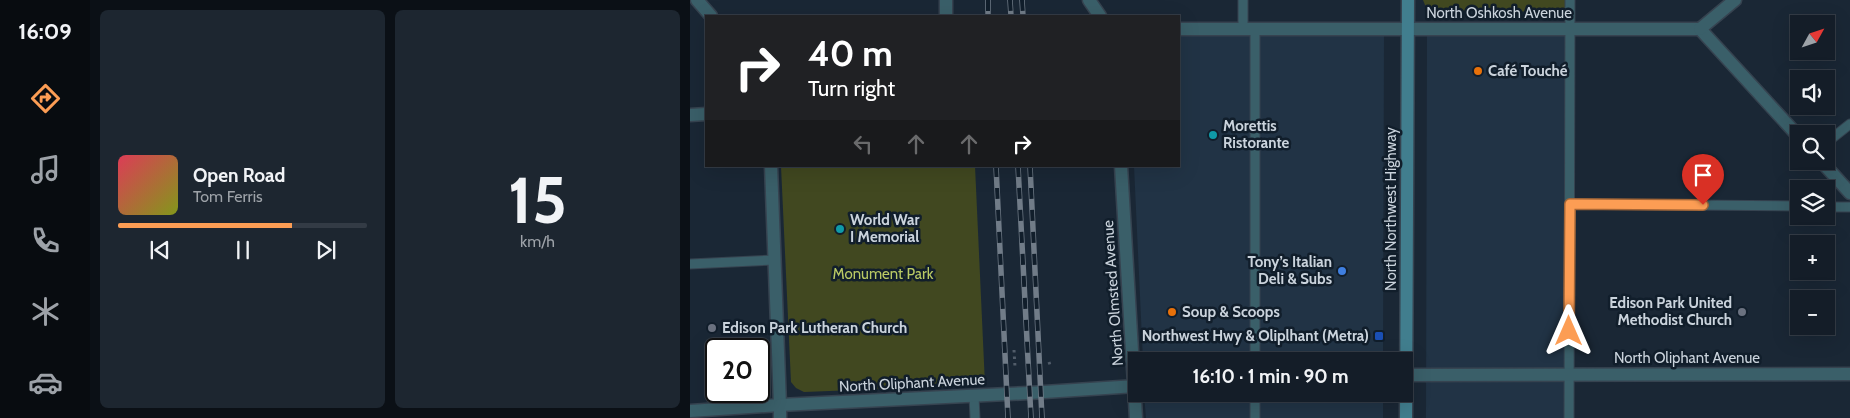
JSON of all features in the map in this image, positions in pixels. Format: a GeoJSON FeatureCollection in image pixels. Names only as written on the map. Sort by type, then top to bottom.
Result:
{"type":"FeatureCollection","features":[{"type":"Feature","properties":{"kind":"main road","name":"North Northwest Highway"},"geometry":{"type":"LineString","coordinates":[[1405,352],[1408,0]]}},
{"type":"Feature","properties":{"kind":"main road","name":"North Northwest Highway"},"geometry":{"type":"LineString","coordinates":[[1406,402],[1406,418]]}},
{"type":"Feature","properties":{"kind":"street"},"geometry":{"type":"LineString","coordinates":[[697,0],[710,15]]}},
{"type":"Feature","properties":{"kind":"street"},"geometry":{"type":"LineString","coordinates":[[946,0],[946,15]]}},
{"type":"Feature","properties":{"kind":"street"},"geometry":{"type":"LineString","coordinates":[[1090,0],[1099,15]]}},
{"type":"Feature","properties":{"kind":"street"},"geometry":{"type":"LineString","coordinates":[[1735,0],[1700,30],[1790,127]]}},
{"type":"Feature","properties":{"kind":"street","name":"North Oshkosh Avenue"},"geometry":{"type":"LineString","coordinates":[[1180,29],[1700,30]]}},
{"type":"Feature","properties":{"kind":"street"},"geometry":{"type":"LineString","coordinates":[[690,115],[705,114]]}},
{"type":"Feature","properties":{"kind":"street"},"geometry":{"type":"LineString","coordinates":[[771,167],[780,412]]}},
{"type":"Feature","properties":{"kind":"street","name":"North Olmsted Avenue"},"geometry":{"type":"LineString","coordinates":[[1121,167],[1134,352]]}},
{"type":"Feature","properties":{"kind":"street"},"geometry":{"type":"LineString","coordinates":[[1829,170],[1850,193]]}},
{"type":"Feature","properties":{"kind":"street","name":"North Oliphant Avenue"},"geometry":{"type":"LineString","coordinates":[[1413,375],[1850,374]]}},
{"type":"Feature","properties":{"kind":"street","name":"North Oliphant Avenue"},"geometry":{"type":"LineString","coordinates":[[690,410],[780,412],[974,396],[1128,386]]}},
{"type":"Feature","properties":{"kind":"street","name":"North Olmsted Avenue"},"geometry":{"type":"LineString","coordinates":[[1136,402],[1136,418]]}},
{"type":"Feature","properties":{"kind":"lane"},"geometry":{"type":"LineString","coordinates":[[1243,0],[1249,29],[1255,352]]}},
{"type":"Feature","properties":{"kind":"lane"},"geometry":{"type":"LineString","coordinates":[[1569,418],[1570,0]]}},
{"type":"Feature","properties":{"kind":"lane"},"geometry":{"type":"LineString","coordinates":[[1835,136],[1850,124]]}},
{"type":"Feature","properties":{"kind":"lane"},"geometry":{"type":"LineString","coordinates":[[1570,204],[1790,206]]}},
{"type":"Feature","properties":{"kind":"lane"},"geometry":{"type":"LineString","coordinates":[[1835,207],[1850,207]]}},
{"type":"Feature","properties":{"kind":"lane"},"geometry":{"type":"LineString","coordinates":[[690,264],[775,260]]}},
{"type":"Feature","properties":{"kind":"lane"},"geometry":{"type":"LineString","coordinates":[[974,396],[975,418]]}},
{"type":"Feature","properties":{"kind":"lane"},"geometry":{"type":"LineString","coordinates":[[1255,402],[1255,418]]}},
{"type":"Feature","properties":{"kind":"path"},"geometry":{"type":"LineString","coordinates":[[1014,350],[1015,367]]}},
{"type":"Feature","properties":{"kind":"shaded area"},"geometry":{"type":"Polygon","coordinates":[[[1427,30],[1568,31],[1568,418],[1426,418],[1427,30]]]}},
{"type":"Feature","properties":{"kind":"shaded area"},"geometry":{"type":"Polygon","coordinates":[[[1180,33],[1384,33],[1383,352],[1143,352],[1134,167],[1180,167],[1180,33]]]}},
{"type":"Feature","properties":{"kind":"shaded area"},"geometry":{"type":"Polygon","coordinates":[[[1145,402],[1383,402],[1383,418],[1146,418],[1145,402]]]}},
{"type":"Feature","properties":{"kind":"green space"},"geometry":{"type":"Polygon","coordinates":[[[1423,0],[1566,0],[1566,12],[1430,10],[1423,0]]]}},
{"type":"Feature","properties":{"kind":"green space","name":"Monument Park"},"geometry":{"type":"Polygon","coordinates":[[[781,167],[975,167],[985,385],[804,392],[796,388],[791,382],[781,167]]]}},
{"type":"Feature","properties":{"kind":"railway"},"geometry":{"type":"LineString","coordinates":[[988,0],[988,15]]}},
{"type":"Feature","properties":{"kind":"railway"},"geometry":{"type":"LineString","coordinates":[[1010,0],[1011,15]]}},
{"type":"Feature","properties":{"kind":"railway"},"geometry":{"type":"LineString","coordinates":[[1022,0],[1023,15]]}},
{"type":"Feature","properties":{"kind":"railway"},"geometry":{"type":"LineString","coordinates":[[996,167],[1008,418]]}},
{"type":"Feature","properties":{"kind":"railway"},"geometry":{"type":"LineString","coordinates":[[1018,167],[1031,418]]}},
{"type":"Feature","properties":{"kind":"railway"},"geometry":{"type":"LineString","coordinates":[[1030,167],[1042,418]]}},
{"type":"Feature","properties":{"kind":"place","name":"Café Touché"},"geometry":{"type":"Point","coordinates":[1478,71]}},
{"type":"Feature","properties":{"kind":"place","name":"Morettis Ristorante"},"geometry":{"type":"Point","coordinates":[1213,135]}},
{"type":"Feature","properties":{"kind":"place","name":"World War I Memorial"},"geometry":{"type":"Point","coordinates":[840,229]}},
{"type":"Feature","properties":{"kind":"place","name":"Tony’s Italian Deli & Subs"},"geometry":{"type":"Point","coordinates":[1342,271]}},
{"type":"Feature","properties":{"kind":"place","name":"Soup & Scoops"},"geometry":{"type":"Point","coordinates":[1172,312]}},
{"type":"Feature","properties":{"kind":"place","name":"Edison Park United Methodist Church"},"geometry":{"type":"Point","coordinates":[1742,312]}},
{"type":"Feature","properties":{"kind":"place","name":"Edison Park Lutheran Church"},"geometry":{"type":"Point","coordinates":[712,328]}},
{"type":"Feature","properties":{"kind":"place","name":"Northwest Hwy & Oliplhant (Metra)"},"geometry":{"type":"Point","coordinates":[1379,336]}},
{"type":"Feature","properties":{"kind":"route"},"geometry":{"type":"LineString","coordinates":[[1569,331],[1570,204],[1703,205]]}}]}
